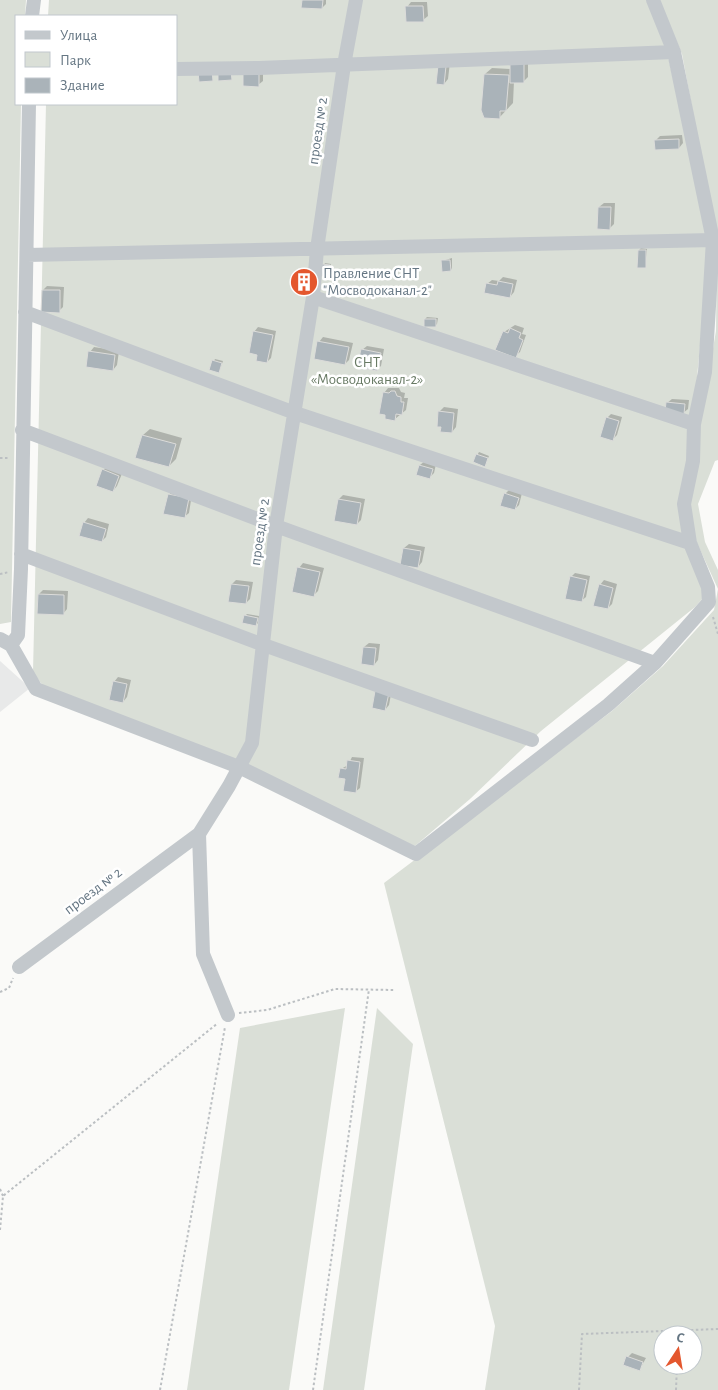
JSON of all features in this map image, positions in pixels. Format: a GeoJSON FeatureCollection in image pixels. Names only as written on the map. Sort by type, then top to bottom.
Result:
{"type":"FeatureCollection","features":[{"type":"Feature","properties":{"kind":"street"},"geometry":{"type":"LineString","coordinates":[[32,15],[34,0]]}},
{"type":"Feature","properties":{"kind":"street","name":"проезд № 2"},"geometry":{"type":"LineString","coordinates":[[18,967],[199,834],[252,743],[276,526],[313,297],[317,249],[344,65],[356,0]]}},
{"type":"Feature","properties":{"kind":"street"},"geometry":{"type":"LineString","coordinates":[[29,105],[18,635],[5,642],[36,689],[239,767],[416,854],[608,705],[655,663],[703,612],[709,602],[708,587],[690,543],[684,504],[693,461],[694,424],[705,372],[713,240],[672,52],[653,0]]}},
{"type":"Feature","properties":{"kind":"street"},"geometry":{"type":"LineString","coordinates":[[178,69],[344,65],[672,52]]}},
{"type":"Feature","properties":{"kind":"street"},"geometry":{"type":"LineString","coordinates":[[27,255],[713,240]]}},
{"type":"Feature","properties":{"kind":"street"},"geometry":{"type":"LineString","coordinates":[[313,297],[694,424]]}},
{"type":"Feature","properties":{"kind":"street"},"geometry":{"type":"LineString","coordinates":[[25,312],[295,414],[690,543]]}},
{"type":"Feature","properties":{"kind":"street"},"geometry":{"type":"LineString","coordinates":[[22,430],[276,526],[655,663]]}},
{"type":"Feature","properties":{"kind":"street"},"geometry":{"type":"LineString","coordinates":[[21,554],[262,644],[532,740]]}},
{"type":"Feature","properties":{"kind":"street"},"geometry":{"type":"LineString","coordinates":[[199,834],[202,954],[228,1014]]}},
{"type":"Feature","properties":{"kind":"path"},"geometry":{"type":"LineString","coordinates":[[709,602],[718,634]]}},
{"type":"Feature","properties":{"kind":"path"},"geometry":{"type":"LineString","coordinates":[[0,992],[9,988],[18,967]]}},
{"type":"Feature","properties":{"kind":"path"},"geometry":{"type":"LineString","coordinates":[[3,1196],[228,1014],[267,1010],[335,989],[395,990]]}},
{"type":"Feature","properties":{"kind":"path"},"geometry":{"type":"LineString","coordinates":[[313,1390],[369,989]]}},
{"type":"Feature","properties":{"kind":"path"},"geometry":{"type":"LineString","coordinates":[[160,1390],[228,1014]]}},
{"type":"Feature","properties":{"kind":"path"},"geometry":{"type":"LineString","coordinates":[[0,1189],[3,1196],[0,1230]]}},
{"type":"Feature","properties":{"kind":"path"},"geometry":{"type":"LineString","coordinates":[[703,1330],[718,1330]]}},
{"type":"Feature","properties":{"kind":"path"},"geometry":{"type":"LineString","coordinates":[[579,1390],[582,1334],[653,1332]]}},
{"type":"Feature","properties":{"kind":"path"},"geometry":{"type":"LineString","coordinates":[[676,1390],[677,1375]]}},
{"type":"Feature","properties":{"kind":"shaded area"},"geometry":{"type":"Polygon","coordinates":[[[0,661],[30,688],[0,712],[0,661]]]}},
{"type":"Feature","properties":{"kind":"green space"},"geometry":{"type":"Polygon","coordinates":[[[0,0],[26,0],[25,15],[15,15],[15,105],[21,105],[11,622],[0,624],[0,0]]]}},
{"type":"Feature","properties":{"kind":"green space","name":"СНТ «Мосводоканал-2»"},"geometry":{"type":"Polygon","coordinates":[[[49,0],[646,0],[664,39],[710,240],[691,441],[680,506],[704,588],[703,598],[695,607],[541,731],[470,799],[415,846],[43,686],[33,672],[46,105],[178,105],[178,15],[48,15],[49,0]]]}},
{"type":"Feature","properties":{"kind":"green space"},"geometry":{"type":"Polygon","coordinates":[[[659,0],[718,0],[718,460],[715,461],[698,504],[705,542],[718,570],[718,589],[697,543],[691,525],[689,504],[697,464],[701,419],[716,331],[717,240],[682,54],[659,0]]]}},
{"type":"Feature","properties":{"kind":"green space"},"geometry":{"type":"Polygon","coordinates":[[[718,589],[718,1390],[485,1390],[495,1326],[384,883],[612,711],[663,666],[714,610],[718,589]]]}},
{"type":"Feature","properties":{"kind":"green space"},"geometry":{"type":"Polygon","coordinates":[[[345,1008],[289,1390],[187,1390],[240,1028],[345,1008]]]}},
{"type":"Feature","properties":{"kind":"green space"},"geometry":{"type":"Polygon","coordinates":[[[377,1008],[413,1044],[364,1390],[323,1390],[377,1008]]]}},
{"type":"Feature","properties":{"kind":"building"},"geometry":{"type":"Polygon","coordinates":[[[302,0],[323,0],[322,9],[301,8],[302,0]]]}},
{"type":"Feature","properties":{"kind":"building"},"geometry":{"type":"Polygon","coordinates":[[[405,6],[423,6],[424,22],[406,22],[405,6]]]}},
{"type":"Feature","properties":{"kind":"building"},"geometry":{"type":"Polygon","coordinates":[[[510,62],[524,63],[524,83],[510,83],[510,62]]]}},
{"type":"Feature","properties":{"kind":"building"},"geometry":{"type":"Polygon","coordinates":[[[438,65],[446,66],[444,85],[436,84],[438,65]]]}},
{"type":"Feature","properties":{"kind":"building"},"geometry":{"type":"Polygon","coordinates":[[[243,68],[259,68],[259,87],[243,86],[243,68]]]}},
{"type":"Feature","properties":{"kind":"building"},"geometry":{"type":"Polygon","coordinates":[[[212,70],[213,81],[199,82],[198,72],[212,70]]]}},
{"type":"Feature","properties":{"kind":"building"},"geometry":{"type":"Polygon","coordinates":[[[218,71],[231,71],[232,80],[218,81],[218,71]]]}},
{"type":"Feature","properties":{"kind":"building"},"geometry":{"type":"Polygon","coordinates":[[[484,74],[509,75],[506,111],[500,111],[500,119],[484,118],[481,110],[484,74]]]}},
{"type":"Feature","properties":{"kind":"building"},"geometry":{"type":"Polygon","coordinates":[[[679,139],[679,149],[655,150],[654,140],[679,139]]]}},
{"type":"Feature","properties":{"kind":"building"},"geometry":{"type":"Polygon","coordinates":[[[598,207],[611,207],[610,230],[597,229],[598,207]]]}},
{"type":"Feature","properties":{"kind":"building"},"geometry":{"type":"Polygon","coordinates":[[[638,250],[646,250],[646,268],[637,268],[638,250]]]}},
{"type":"Feature","properties":{"kind":"building"},"geometry":{"type":"Polygon","coordinates":[[[441,260],[450,260],[451,271],[442,272],[441,260]]]}},
{"type":"Feature","properties":{"kind":"building"},"geometry":{"type":"Polygon","coordinates":[[[322,264],[330,265],[328,278],[321,276],[322,264]]]}},
{"type":"Feature","properties":{"kind":"building","name":"Правление СНТ \"Мосводоканал-2\""},"geometry":{"type":"Polygon","coordinates":[[[299,273],[310,274],[308,292],[297,291],[299,273]]]}},
{"type":"Feature","properties":{"kind":"building"},"geometry":{"type":"Polygon","coordinates":[[[498,281],[513,284],[510,298],[484,293],[486,283],[497,285],[498,281]]]}},
{"type":"Feature","properties":{"kind":"building"},"geometry":{"type":"Polygon","coordinates":[[[42,290],[60,290],[60,313],[41,312],[42,290]]]}},
{"type":"Feature","properties":{"kind":"building"},"geometry":{"type":"Polygon","coordinates":[[[424,319],[436,319],[436,327],[424,327],[424,319]]]}},
{"type":"Feature","properties":{"kind":"building"},"geometry":{"type":"Polygon","coordinates":[[[510,328],[521,333],[519,338],[523,340],[516,358],[495,350],[503,331],[508,333],[510,328]]]}},
{"type":"Feature","properties":{"kind":"building"},"geometry":{"type":"Polygon","coordinates":[[[253,331],[273,335],[267,363],[256,361],[257,355],[249,353],[253,331]]]}},
{"type":"Feature","properties":{"kind":"building"},"geometry":{"type":"Polygon","coordinates":[[[317,341],[349,347],[345,365],[314,359],[317,341]]]}},
{"type":"Feature","properties":{"kind":"building"},"geometry":{"type":"Polygon","coordinates":[[[361,349],[381,353],[377,371],[357,367],[361,349]]]}},
{"type":"Feature","properties":{"kind":"building"},"geometry":{"type":"Polygon","coordinates":[[[88,351],[115,355],[113,371],[86,367],[88,351]]]}},
{"type":"Feature","properties":{"kind":"building"},"geometry":{"type":"Polygon","coordinates":[[[212,360],[222,363],[219,373],[209,370],[212,360]]]}},
{"type":"Feature","properties":{"kind":"building"},"geometry":{"type":"Polygon","coordinates":[[[395,391],[397,396],[401,397],[401,402],[404,402],[402,415],[396,414],[395,421],[385,419],[385,415],[379,414],[383,392],[389,393],[395,391]]]}},
{"type":"Feature","properties":{"kind":"building"},"geometry":{"type":"Polygon","coordinates":[[[666,402],[685,404],[684,414],[665,412],[666,402]]]}},
{"type":"Feature","properties":{"kind":"building"},"geometry":{"type":"Polygon","coordinates":[[[438,411],[454,413],[452,433],[440,432],[441,427],[437,427],[438,411]]]}},
{"type":"Feature","properties":{"kind":"building"},"geometry":{"type":"Polygon","coordinates":[[[606,417],[619,421],[613,441],[600,437],[606,417]]]}},
{"type":"Feature","properties":{"kind":"building"},"geometry":{"type":"Polygon","coordinates":[[[142,435],[176,444],[169,467],[135,458],[142,435]]]}},
{"type":"Feature","properties":{"kind":"building"},"geometry":{"type":"Polygon","coordinates":[[[476,454],[488,458],[485,467],[473,462],[476,454]]]}},
{"type":"Feature","properties":{"kind":"building"},"geometry":{"type":"Polygon","coordinates":[[[419,465],[433,469],[430,479],[416,475],[419,465]]]}},
{"type":"Feature","properties":{"kind":"building"},"geometry":{"type":"Polygon","coordinates":[[[102,469],[119,476],[113,492],[96,486],[102,469]]]}},
{"type":"Feature","properties":{"kind":"building"},"geometry":{"type":"Polygon","coordinates":[[[504,493],[519,498],[515,510],[500,506],[504,493]]]}},
{"type":"Feature","properties":{"kind":"building"},"geometry":{"type":"Polygon","coordinates":[[[168,494],[189,498],[185,518],[163,514],[168,494]]]}},
{"type":"Feature","properties":{"kind":"building"},"geometry":{"type":"Polygon","coordinates":[[[338,499],[361,503],[357,525],[334,521],[338,499]]]}},
{"type":"Feature","properties":{"kind":"building"},"geometry":{"type":"Polygon","coordinates":[[[83,522],[106,529],[102,542],[79,536],[83,522]]]}},
{"type":"Feature","properties":{"kind":"building"},"geometry":{"type":"Polygon","coordinates":[[[403,548],[421,551],[418,568],[400,565],[403,548]]]}},
{"type":"Feature","properties":{"kind":"building"},"geometry":{"type":"Polygon","coordinates":[[[297,567],[320,572],[314,597],[292,592],[297,567]]]}},
{"type":"Feature","properties":{"kind":"building"},"geometry":{"type":"Polygon","coordinates":[[[570,576],[587,580],[582,602],[565,599],[570,576]]]}},
{"type":"Feature","properties":{"kind":"building"},"geometry":{"type":"Polygon","coordinates":[[[231,584],[249,586],[246,604],[228,602],[231,584]]]}},
{"type":"Feature","properties":{"kind":"building"},"geometry":{"type":"Polygon","coordinates":[[[599,584],[613,588],[608,609],[593,606],[599,584]]]}},
{"type":"Feature","properties":{"kind":"building"},"geometry":{"type":"Polygon","coordinates":[[[38,594],[64,595],[64,615],[37,614],[38,594]]]}},
{"type":"Feature","properties":{"kind":"building"},"geometry":{"type":"Polygon","coordinates":[[[244,615],[258,618],[256,626],[242,623],[244,615]]]}},
{"type":"Feature","properties":{"kind":"building"},"geometry":{"type":"Polygon","coordinates":[[[363,647],[376,648],[374,666],[361,664],[363,647]]]}},
{"type":"Feature","properties":{"kind":"building"},"geometry":{"type":"Polygon","coordinates":[[[113,681],[127,684],[123,703],[109,700],[113,681]]]}},
{"type":"Feature","properties":{"kind":"building"},"geometry":{"type":"Polygon","coordinates":[[[375,691],[389,693],[385,711],[372,708],[375,691]]]}},
{"type":"Feature","properties":{"kind":"building"},"geometry":{"type":"Polygon","coordinates":[[[347,760],[360,762],[356,793],[343,791],[345,779],[338,778],[340,768],[346,769],[347,760]]]}},
{"type":"Feature","properties":{"kind":"building"},"geometry":{"type":"Polygon","coordinates":[[[626,1356],[643,1362],[640,1371],[623,1365],[626,1356]]]}},
{"type":"Feature","properties":{"kind":"place","name":"Правление СНТ \"Мосводоканал-2\""},"geometry":{"type":"Point","coordinates":[304,282]}}]}
